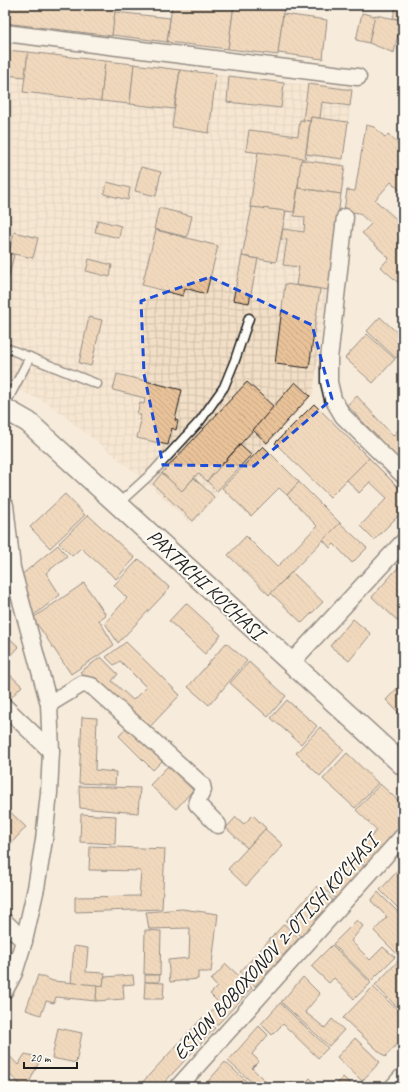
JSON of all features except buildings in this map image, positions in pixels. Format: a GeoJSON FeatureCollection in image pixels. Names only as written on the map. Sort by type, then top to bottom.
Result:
{"type":"FeatureCollection","features":[{"type":"Feature","properties":{"kind":"street"},"geometry":{"type":"LineString","coordinates":[[5,33],[358,77]]}},
{"type":"Feature","properties":{"kind":"street"},"geometry":{"type":"LineString","coordinates":[[345,217],[329,359],[329,382],[333,399],[343,416],[403,475]]}},
{"type":"Feature","properties":{"kind":"street","name":"PAXTACHI KO'CHASI"},"geometry":{"type":"LineString","coordinates":[[5,409],[28,422],[403,765]]}},
{"type":"Feature","properties":{"kind":"street"},"geometry":{"type":"LineString","coordinates":[[5,505],[12,568],[49,704],[51,751],[49,792],[44,840],[36,888],[24,941],[14,972],[5,990]]}},
{"type":"Feature","properties":{"kind":"street"},"geometry":{"type":"LineString","coordinates":[[291,663],[403,542]]}},
{"type":"Feature","properties":{"kind":"street"},"geometry":{"type":"LineString","coordinates":[[49,704],[82,684],[92,686],[202,785],[204,790],[197,801],[197,804],[218,825]]}},
{"type":"Feature","properties":{"kind":"street"},"geometry":{"type":"LineString","coordinates":[[5,707],[51,751]]}},
{"type":"Feature","properties":{"kind":"street","name":"ESHON BOBOXONOV 2-O'TISH KO'CHASI"},"geometry":{"type":"LineString","coordinates":[[178,1087],[403,836]]}},
{"type":"Feature","properties":{"kind":"street"},"geometry":{"type":"LineString","coordinates":[[5,922],[24,941]]}},
{"type":"Feature","properties":{"kind":"street"},"geometry":{"type":"LineString","coordinates":[[393,1087],[403,1076]]}},
{"type":"Feature","properties":{"kind":"lane"},"geometry":{"type":"LineString","coordinates":[[118,504],[153,472],[200,422],[224,387],[230,374],[249,318]]}},
{"type":"Feature","properties":{"kind":"lane"},"geometry":{"type":"LineString","coordinates":[[9,349],[98,384]]}},
{"type":"Feature","properties":{"kind":"lane"},"geometry":{"type":"LineString","coordinates":[[5,405],[30,357]]}},
{"type":"Feature","properties":{"kind":"highlighted area"},"geometry":{"type":"Polygon","coordinates":[[[210,277],[312,325],[332,399],[254,466],[163,465],[144,374],[141,301],[210,277]]]}},
{"type":"Feature","properties":{"kind":"shaded area"},"geometry":{"type":"Polygon","coordinates":[[[5,49],[284,83],[353,86],[313,394],[266,445],[263,443],[217,493],[219,495],[192,524],[135,472],[48,403],[5,384],[5,49]]]}}]}
